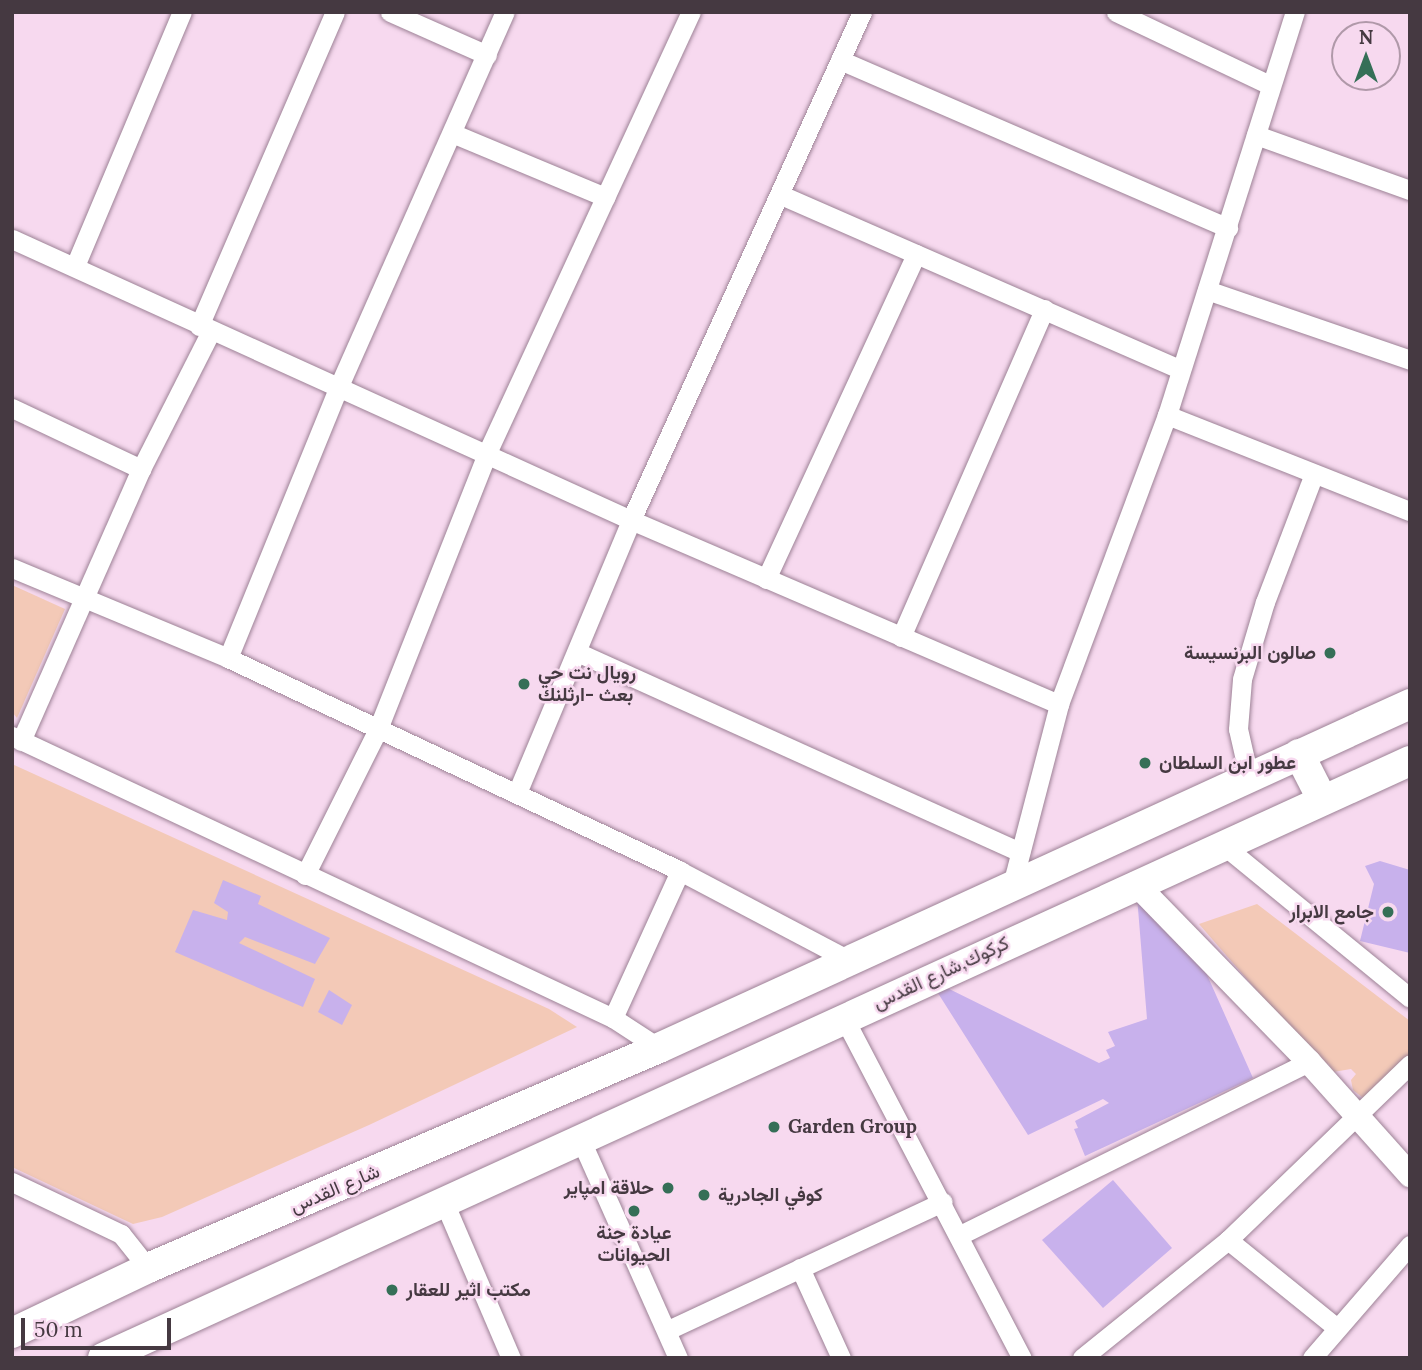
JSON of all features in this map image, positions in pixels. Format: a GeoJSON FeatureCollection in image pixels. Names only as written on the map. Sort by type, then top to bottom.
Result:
{"type":"FeatureCollection","features":[{"type":"Feature","properties":{"kind":"main road"},"geometry":{"type":"LineString","coordinates":[[659,1048],[847,959],[1410,704]]}},
{"type":"Feature","properties":{"kind":"main road"},"geometry":{"type":"LineString","coordinates":[[1299,754],[1322,799]]}},
{"type":"Feature","properties":{"kind":"main road","name":"كركوك,شارع القدس"},"geometry":{"type":"LineString","coordinates":[[444,1202],[1222,844],[1410,761]]}},
{"type":"Feature","properties":{"kind":"main road","name":"شارع القدس"},"geometry":{"type":"LineString","coordinates":[[12,1333],[148,1268],[659,1048]]}},
{"type":"Feature","properties":{"kind":"main road"},"geometry":{"type":"LineString","coordinates":[[103,1358],[444,1202]]}},
{"type":"Feature","properties":{"kind":"street"},"geometry":{"type":"LineString","coordinates":[[75,266],[182,12]]}},
{"type":"Feature","properties":{"kind":"street"},"geometry":{"type":"LineString","coordinates":[[335,12],[205,328],[141,469],[87,599],[16,738],[612,1018],[659,1048]]}},
{"type":"Feature","properties":{"kind":"street"},"geometry":{"type":"LineString","coordinates":[[390,12],[486,55]]}},
{"type":"Feature","properties":{"kind":"street"},"geometry":{"type":"LineString","coordinates":[[228,658],[339,386],[454,134],[505,12]]}},
{"type":"Feature","properties":{"kind":"street"},"geometry":{"type":"LineString","coordinates":[[305,875],[378,729],[486,453],[691,12]]}},
{"type":"Feature","properties":{"kind":"street"},"geometry":{"type":"LineString","coordinates":[[517,793],[631,520],[862,12]]}},
{"type":"Feature","properties":{"kind":"street"},"geometry":{"type":"LineString","coordinates":[[1116,12],[1270,85]]}},
{"type":"Feature","properties":{"kind":"street"},"geometry":{"type":"LineString","coordinates":[[1012,885],[1059,704],[1167,415],[1295,12]]}},
{"type":"Feature","properties":{"kind":"street"},"geometry":{"type":"LineString","coordinates":[[840,60],[1228,228]]}},
{"type":"Feature","properties":{"kind":"street"},"geometry":{"type":"LineString","coordinates":[[454,134],[605,197]]}},
{"type":"Feature","properties":{"kind":"street"},"geometry":{"type":"LineString","coordinates":[[1256,135],[1410,190]]}},
{"type":"Feature","properties":{"kind":"street"},"geometry":{"type":"LineString","coordinates":[[781,195],[1180,369]]}},
{"type":"Feature","properties":{"kind":"street"},"geometry":{"type":"LineString","coordinates":[[12,239],[631,520],[1059,704]]}},
{"type":"Feature","properties":{"kind":"street"},"geometry":{"type":"LineString","coordinates":[[766,579],[916,254]]}},
{"type":"Feature","properties":{"kind":"street"},"geometry":{"type":"LineString","coordinates":[[1207,290],[1410,360]]}},
{"type":"Feature","properties":{"kind":"street"},"geometry":{"type":"LineString","coordinates":[[901,637],[1044,309]]}},
{"type":"Feature","properties":{"kind":"street"},"geometry":{"type":"LineString","coordinates":[[12,408],[141,469]]}},
{"type":"Feature","properties":{"kind":"street"},"geometry":{"type":"LineString","coordinates":[[1167,415],[1410,511]]}},
{"type":"Feature","properties":{"kind":"street"},"geometry":{"type":"LineString","coordinates":[[1249,777],[1238,729],[1242,678],[1265,602],[1314,474]]}},
{"type":"Feature","properties":{"kind":"street"},"geometry":{"type":"LineString","coordinates":[[12,568],[228,658],[517,793],[680,871],[847,959]]}},
{"type":"Feature","properties":{"kind":"street"},"geometry":{"type":"LineString","coordinates":[[578,652],[1020,852]]}},
{"type":"Feature","properties":{"kind":"street"},"geometry":{"type":"LineString","coordinates":[[1222,844],[1410,998]]}},
{"type":"Feature","properties":{"kind":"street"},"geometry":{"type":"LineString","coordinates":[[612,1018],[680,871]]}},
{"type":"Feature","properties":{"kind":"street"},"geometry":{"type":"LineString","coordinates":[[1136,884],[1309,1062],[1410,1175]]}},
{"type":"Feature","properties":{"kind":"street"},"geometry":{"type":"LineString","coordinates":[[844,1018],[943,1202],[1022,1358]]}},
{"type":"Feature","properties":{"kind":"street"},"geometry":{"type":"LineString","coordinates":[[960,1235],[1309,1062]]}},
{"type":"Feature","properties":{"kind":"street"},"geometry":{"type":"LineString","coordinates":[[1082,1358],[1228,1240],[1410,1064]]}},
{"type":"Feature","properties":{"kind":"street"},"geometry":{"type":"LineString","coordinates":[[580,1138],[678,1358]]}},
{"type":"Feature","properties":{"kind":"street"},"geometry":{"type":"LineString","coordinates":[[12,1182],[121,1234],[148,1268]]}},
{"type":"Feature","properties":{"kind":"street"},"geometry":{"type":"LineString","coordinates":[[444,1202],[512,1358]]}},
{"type":"Feature","properties":{"kind":"street"},"geometry":{"type":"LineString","coordinates":[[667,1330],[943,1202]]}},
{"type":"Feature","properties":{"kind":"street"},"geometry":{"type":"LineString","coordinates":[[1228,1240],[1336,1327]]}},
{"type":"Feature","properties":{"kind":"street"},"geometry":{"type":"LineString","coordinates":[[1312,1358],[1336,1327],[1410,1246]]}},
{"type":"Feature","properties":{"kind":"street"},"geometry":{"type":"LineString","coordinates":[[800,1268],[841,1358]]}},
{"type":"Feature","properties":{"kind":"shaded area"},"geometry":{"type":"Polygon","coordinates":[[[12,585],[65,609],[17,718],[12,712],[12,585]]]}},
{"type":"Feature","properties":{"kind":"shaded area"},"geometry":{"type":"Polygon","coordinates":[[[12,764],[549,1009],[577,1027],[369,1125],[162,1217],[133,1224],[12,1167],[12,764]]]}},
{"type":"Feature","properties":{"kind":"shaded area"},"geometry":{"type":"Polygon","coordinates":[[[1257,904],[1410,1021],[1410,1055],[1367,1101],[1353,1090],[1351,1080],[1356,1074],[1351,1069],[1333,1072],[1328,1063],[1326,1070],[1199,924],[1257,904]]]}},
{"type":"Feature","properties":{"kind":"building","name":"جامع الابرار"},"geometry":{"type":"Polygon","coordinates":[[[1380,861],[1410,870],[1410,953],[1360,941],[1374,884],[1365,866],[1380,861]]]}},
{"type":"Feature","properties":{"kind":"building"},"geometry":{"type":"Polygon","coordinates":[[[223,880],[261,896],[258,904],[330,938],[315,964],[245,937],[239,943],[315,979],[303,1007],[175,952],[193,910],[227,920],[228,912],[214,903],[223,880]]]}},
{"type":"Feature","properties":{"kind":"building"},"geometry":{"type":"Polygon","coordinates":[[[1136,884],[1200,959],[1253,1078],[1085,1156],[1074,1129],[1078,1128],[1075,1121],[1109,1103],[1103,1099],[1028,1135],[929,979],[1099,1063],[1110,1058],[1106,1050],[1115,1046],[1108,1032],[1147,1019],[1136,884]]]}},
{"type":"Feature","properties":{"kind":"building"},"geometry":{"type":"Polygon","coordinates":[[[329,990],[352,1005],[342,1025],[318,1012],[329,990]]]}},
{"type":"Feature","properties":{"kind":"building"},"geometry":{"type":"Polygon","coordinates":[[[1113,1180],[1172,1248],[1103,1308],[1042,1240],[1113,1180]]]}},
{"type":"Feature","properties":{"kind":"place","name":"صالون البرنسيسة"},"geometry":{"type":"Point","coordinates":[1330,653]}},
{"type":"Feature","properties":{"kind":"place","name":"رويال نت حي بعث -ارثلنك"},"geometry":{"type":"Point","coordinates":[524,684]}},
{"type":"Feature","properties":{"kind":"place","name":"عطور ابن السلطان"},"geometry":{"type":"Point","coordinates":[1145,763]}},
{"type":"Feature","properties":{"kind":"place","name":"جامع الابرار"},"geometry":{"type":"Point","coordinates":[1388,912]}},
{"type":"Feature","properties":{"kind":"place","name":"Garden Group"},"geometry":{"type":"Point","coordinates":[774,1127]}},
{"type":"Feature","properties":{"kind":"place","name":"حلاقة امپاير"},"geometry":{"type":"Point","coordinates":[668,1188]}},
{"type":"Feature","properties":{"kind":"place","name":"كوفي الجادرية"},"geometry":{"type":"Point","coordinates":[704,1195]}},
{"type":"Feature","properties":{"kind":"place","name":"عيادة جنة الحيوانات"},"geometry":{"type":"Point","coordinates":[634,1211]}},
{"type":"Feature","properties":{"kind":"place","name":"مكتب اثير للعقار"},"geometry":{"type":"Point","coordinates":[392,1290]}}]}
